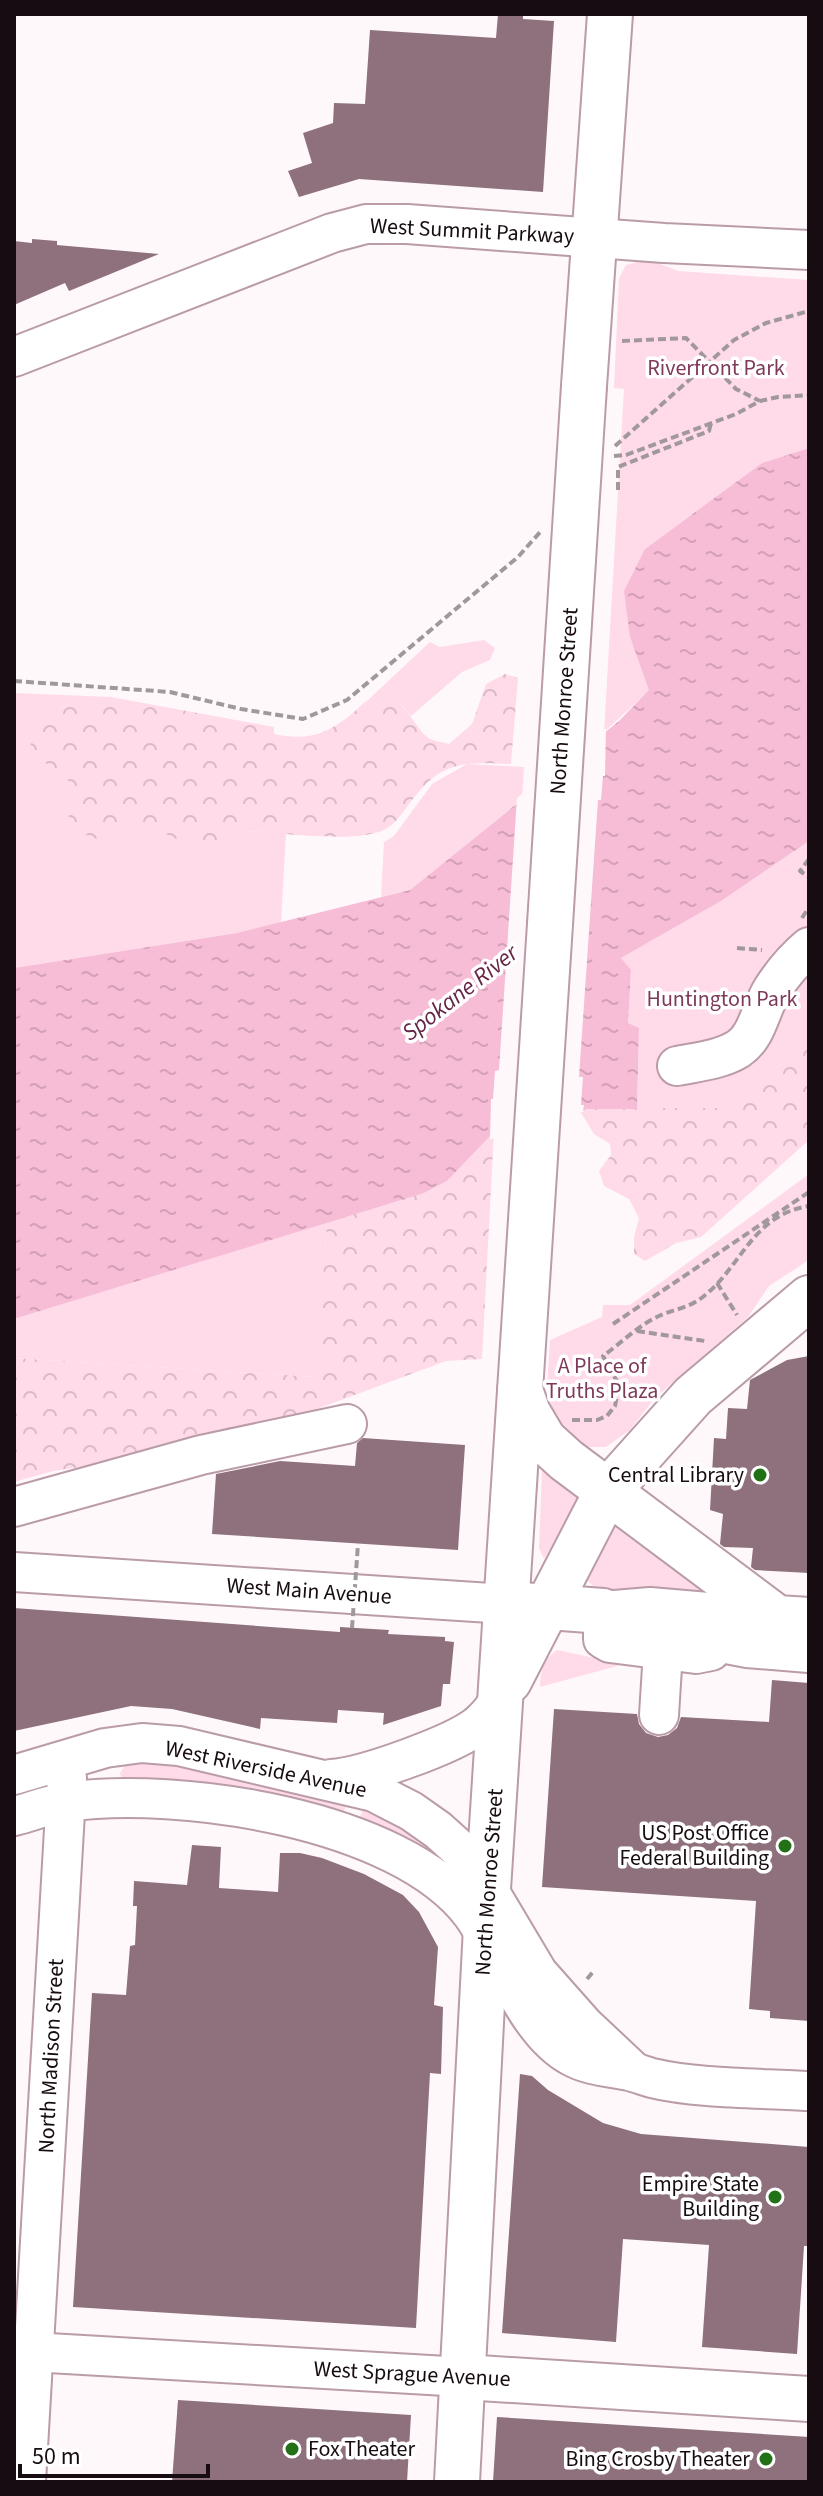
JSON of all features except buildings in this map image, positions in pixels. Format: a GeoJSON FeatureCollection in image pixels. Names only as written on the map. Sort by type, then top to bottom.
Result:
{"type":"FeatureCollection","features":[{"type":"Feature","properties":{"kind":"main road","name":"North Monroe Street"},"geometry":{"type":"LineString","coordinates":[[457,2482],[485,1937],[501,1698],[527,1605],[519,1387],[610,14]]}},
{"type":"Feature","properties":{"kind":"main road"},"geometry":{"type":"LineString","coordinates":[[527,1605],[606,1493],[693,1396],[809,1298]]}},
{"type":"Feature","properties":{"kind":"main road","name":"North Monroe Street"},"geometry":{"type":"LineString","coordinates":[[519,1387],[528,1413],[544,1440],[606,1493],[778,1628]]}},
{"type":"Feature","properties":{"kind":"main road","name":"West Main Avenue"},"geometry":{"type":"LineString","coordinates":[[527,1605],[603,1611],[648,1626],[778,1628],[809,1650]]}},
{"type":"Feature","properties":{"kind":"main road","name":"West Sprague Avenue"},"geometry":{"type":"LineString","coordinates":[[464,2377],[809,2399]]}},
{"type":"Feature","properties":{"kind":"street","name":"West Summit Parkway"},"geometry":{"type":"LineString","coordinates":[[14,357],[354,227],[391,223],[809,250]]}},
{"type":"Feature","properties":{"kind":"street"},"geometry":{"type":"LineString","coordinates":[[677,1066],[726,1055],[743,1046],[755,1029],[771,991],[791,964],[809,947]]}},
{"type":"Feature","properties":{"kind":"street"},"geometry":{"type":"LineString","coordinates":[[14,1507],[201,1455],[347,1424]]}},
{"type":"Feature","properties":{"kind":"street","name":"West Main Avenue"},"geometry":{"type":"LineString","coordinates":[[14,1572],[527,1605]]}},
{"type":"Feature","properties":{"kind":"street"},"geometry":{"type":"LineString","coordinates":[[603,1611],[603,1639],[610,1643],[663,1651],[696,1654],[778,1628]]}},
{"type":"Feature","properties":{"kind":"street"},"geometry":{"type":"LineString","coordinates":[[659,1715],[663,1651]]}},
{"type":"Feature","properties":{"kind":"street"},"geometry":{"type":"LineString","coordinates":[[324,1779],[368,1772],[468,1733],[490,1715],[501,1698]]}},
{"type":"Feature","properties":{"kind":"street","name":"West Riverside Avenue"},"geometry":{"type":"LineString","coordinates":[[14,1775],[105,1748],[142,1743],[179,1746],[374,1792],[411,1811],[458,1848],[488,1889],[538,1973],[584,2025],[634,2072]]}},
{"type":"Feature","properties":{"kind":"street","name":"North Madison Street"},"geometry":{"type":"LineString","coordinates":[[26,2482],[23,2352],[68,1759]]}},
{"type":"Feature","properties":{"kind":"street"},"geometry":{"type":"LineString","coordinates":[[314,1824],[352,1820],[359,1810],[350,1795],[324,1779]]}},
{"type":"Feature","properties":{"kind":"street","name":"West Riverside Avenue"},"geometry":{"type":"LineString","coordinates":[[14,1816],[66,1802],[166,1797],[314,1824],[376,1846],[421,1869],[460,1901],[472,1915],[509,1982],[551,2040],[569,2055],[584,2062],[677,2082],[809,2091]]}},
{"type":"Feature","properties":{"kind":"street","name":"West Sprague Avenue"},"geometry":{"type":"LineString","coordinates":[[23,2352],[464,2377]]}},
{"type":"Feature","properties":{"kind":"path"},"geometry":{"type":"LineString","coordinates":[[809,311],[766,323],[734,340],[623,437],[607,456],[626,455],[760,401],[809,395]]}},
{"type":"Feature","properties":{"kind":"path"},"geometry":{"type":"LineString","coordinates":[[620,341],[686,338],[712,361],[736,389],[760,401]]}},
{"type":"Feature","properties":{"kind":"path"},"geometry":{"type":"LineString","coordinates":[[618,490],[618,467],[709,431],[711,423]]}},
{"type":"Feature","properties":{"kind":"path"},"geometry":{"type":"LineString","coordinates":[[14,681],[170,692],[241,709],[303,719],[347,700],[518,557],[548,523]]}},
{"type":"Feature","properties":{"kind":"path"},"geometry":{"type":"LineString","coordinates":[[809,859],[800,871],[809,877]]}},
{"type":"Feature","properties":{"kind":"path"},"geometry":{"type":"LineString","coordinates":[[613,1324],[809,1192]]}},
{"type":"Feature","properties":{"kind":"path"},"geometry":{"type":"LineString","coordinates":[[564,1425],[569,1419],[597,1420],[607,1416],[615,1406],[619,1385],[603,1356],[657,1317],[694,1304],[717,1283],[760,1231],[784,1213],[809,1206]]}},
{"type":"Feature","properties":{"kind":"path"},"geometry":{"type":"LineString","coordinates":[[717,1283],[738,1316]]}},
{"type":"Feature","properties":{"kind":"path"},"geometry":{"type":"LineString","coordinates":[[637,1331],[710,1342]]}},
{"type":"Feature","properties":{"kind":"path"},"geometry":{"type":"LineString","coordinates":[[352,1628],[358,1544]]}},
{"type":"Feature","properties":{"kind":"path"},"geometry":{"type":"LineString","coordinates":[[585,1981],[593,1972]]}},
{"type":"Feature","properties":{"kind":"green space","name":"Riverfront Park"},"geometry":{"type":"Polygon","coordinates":[[[648,259],[678,271],[809,280],[809,448],[762,463],[645,549],[630,637],[650,690],[604,732],[624,389],[614,388],[619,278],[626,265],[648,259]]]}},
{"type":"Feature","properties":{"kind":"green space"},"geometry":{"type":"Polygon","coordinates":[[[484,640],[495,648],[490,660],[462,672],[411,716],[402,705],[369,699],[430,642],[440,647],[484,640]]]}},
{"type":"Feature","properties":{"kind":"green space"},"geometry":{"type":"Polygon","coordinates":[[[505,674],[518,678],[511,764],[471,764],[448,769],[427,783],[389,827],[361,836],[249,831],[226,848],[195,847],[163,833],[128,830],[97,839],[69,828],[68,776],[40,760],[30,747],[38,718],[86,696],[111,697],[274,727],[274,734],[297,737],[326,731],[369,699],[388,697],[401,705],[428,738],[449,744],[472,724],[486,684],[505,674]]]}},
{"type":"Feature","properties":{"kind":"green space"},"geometry":{"type":"Polygon","coordinates":[[[14,693],[86,696],[38,718],[40,760],[68,776],[248,831],[286,833],[281,923],[237,933],[14,968],[14,693]]]}},
{"type":"Feature","properties":{"kind":"green space"},"geometry":{"type":"Polygon","coordinates":[[[467,764],[524,767],[522,799],[410,890],[381,897],[384,842],[394,836],[432,784],[467,764]]]}},
{"type":"Feature","properties":{"kind":"green space","name":"Huntington Park"},"geometry":{"type":"Polygon","coordinates":[[[809,841],[809,1044],[720,1108],[637,1109],[639,1029],[628,1023],[631,971],[621,958],[721,901],[809,841]]]}},
{"type":"Feature","properties":{"kind":"green space"},"geometry":{"type":"Polygon","coordinates":[[[809,1044],[809,1140],[701,1237],[676,1243],[645,1261],[634,1254],[639,1218],[629,1199],[604,1186],[599,1171],[611,1155],[610,1144],[594,1134],[578,1108],[720,1108],[809,1044]]]}},
{"type":"Feature","properties":{"kind":"green space"},"geometry":{"type":"Polygon","coordinates":[[[494,1132],[482,1359],[446,1361],[274,1425],[14,1482],[14,1358],[316,1377],[327,1222],[424,1193],[447,1181],[494,1132]]]}},
{"type":"Feature","properties":{"kind":"green space","name":"A Place of Truths Plaza"},"geometry":{"type":"Polygon","coordinates":[[[809,1174],[809,1260],[769,1286],[748,1317],[654,1399],[630,1430],[606,1447],[584,1447],[570,1439],[553,1418],[547,1387],[550,1340],[602,1317],[603,1305],[630,1305],[809,1174]]]}},
{"type":"Feature","properties":{"kind":"green space"},"geometry":{"type":"Polygon","coordinates":[[[327,1222],[317,1377],[14,1358],[14,1319],[327,1222]]]}},
{"type":"Feature","properties":{"kind":"green space"},"geometry":{"type":"Polygon","coordinates":[[[545,1461],[583,1494],[544,1559],[539,1548],[545,1461]]]}},
{"type":"Feature","properties":{"kind":"green space"},"geometry":{"type":"Polygon","coordinates":[[[617,1521],[721,1596],[719,1604],[594,1586],[587,1578],[582,1563],[617,1521]]]}},
{"type":"Feature","properties":{"kind":"green space"},"geometry":{"type":"Polygon","coordinates":[[[557,1650],[618,1663],[617,1666],[540,1687],[544,1666],[557,1650]]]}},
{"type":"Feature","properties":{"kind":"green space"},"geometry":{"type":"Polygon","coordinates":[[[165,1761],[346,1800],[346,1807],[342,1813],[122,1780],[120,1773],[127,1762],[165,1761]]]}},
{"type":"Feature","properties":{"kind":"green space"},"geometry":{"type":"Polygon","coordinates":[[[367,1797],[447,1861],[446,1866],[359,1820],[363,1799],[367,1797]]]}},
{"type":"Feature","properties":{"kind":"water","name":"Spokane River"},"geometry":{"type":"Polygon","coordinates":[[[809,448],[809,841],[721,901],[621,958],[631,970],[628,1023],[639,1028],[637,1109],[550,1109],[494,1132],[447,1181],[424,1193],[14,1319],[14,968],[237,933],[410,890],[619,721],[649,690],[630,637],[624,591],[645,549],[762,463],[809,448]]]}},
{"type":"Feature","properties":{"kind":"pier"},"geometry":{"type":"Polygon","coordinates":[[[602,729],[606,729],[605,776],[601,800],[598,800],[579,1077],[583,1077],[583,1112],[551,1113],[511,1126],[490,1140],[491,1099],[495,1071],[499,1070],[517,798],[602,729]]]}},
{"type":"Feature","properties":{"kind":"place","name":"Central Library"},"geometry":{"type":"Point","coordinates":[760,1475]}},
{"type":"Feature","properties":{"kind":"place","name":"US Post Office Federal Building"},"geometry":{"type":"Point","coordinates":[785,1846]}},
{"type":"Feature","properties":{"kind":"place","name":"Empire State Building"},"geometry":{"type":"Point","coordinates":[775,2197]}},
{"type":"Feature","properties":{"kind":"place","name":"Fox Theater"},"geometry":{"type":"Point","coordinates":[292,2449]}},
{"type":"Feature","properties":{"kind":"place","name":"Bing Crosby Theater"},"geometry":{"type":"Point","coordinates":[766,2459]}}]}
